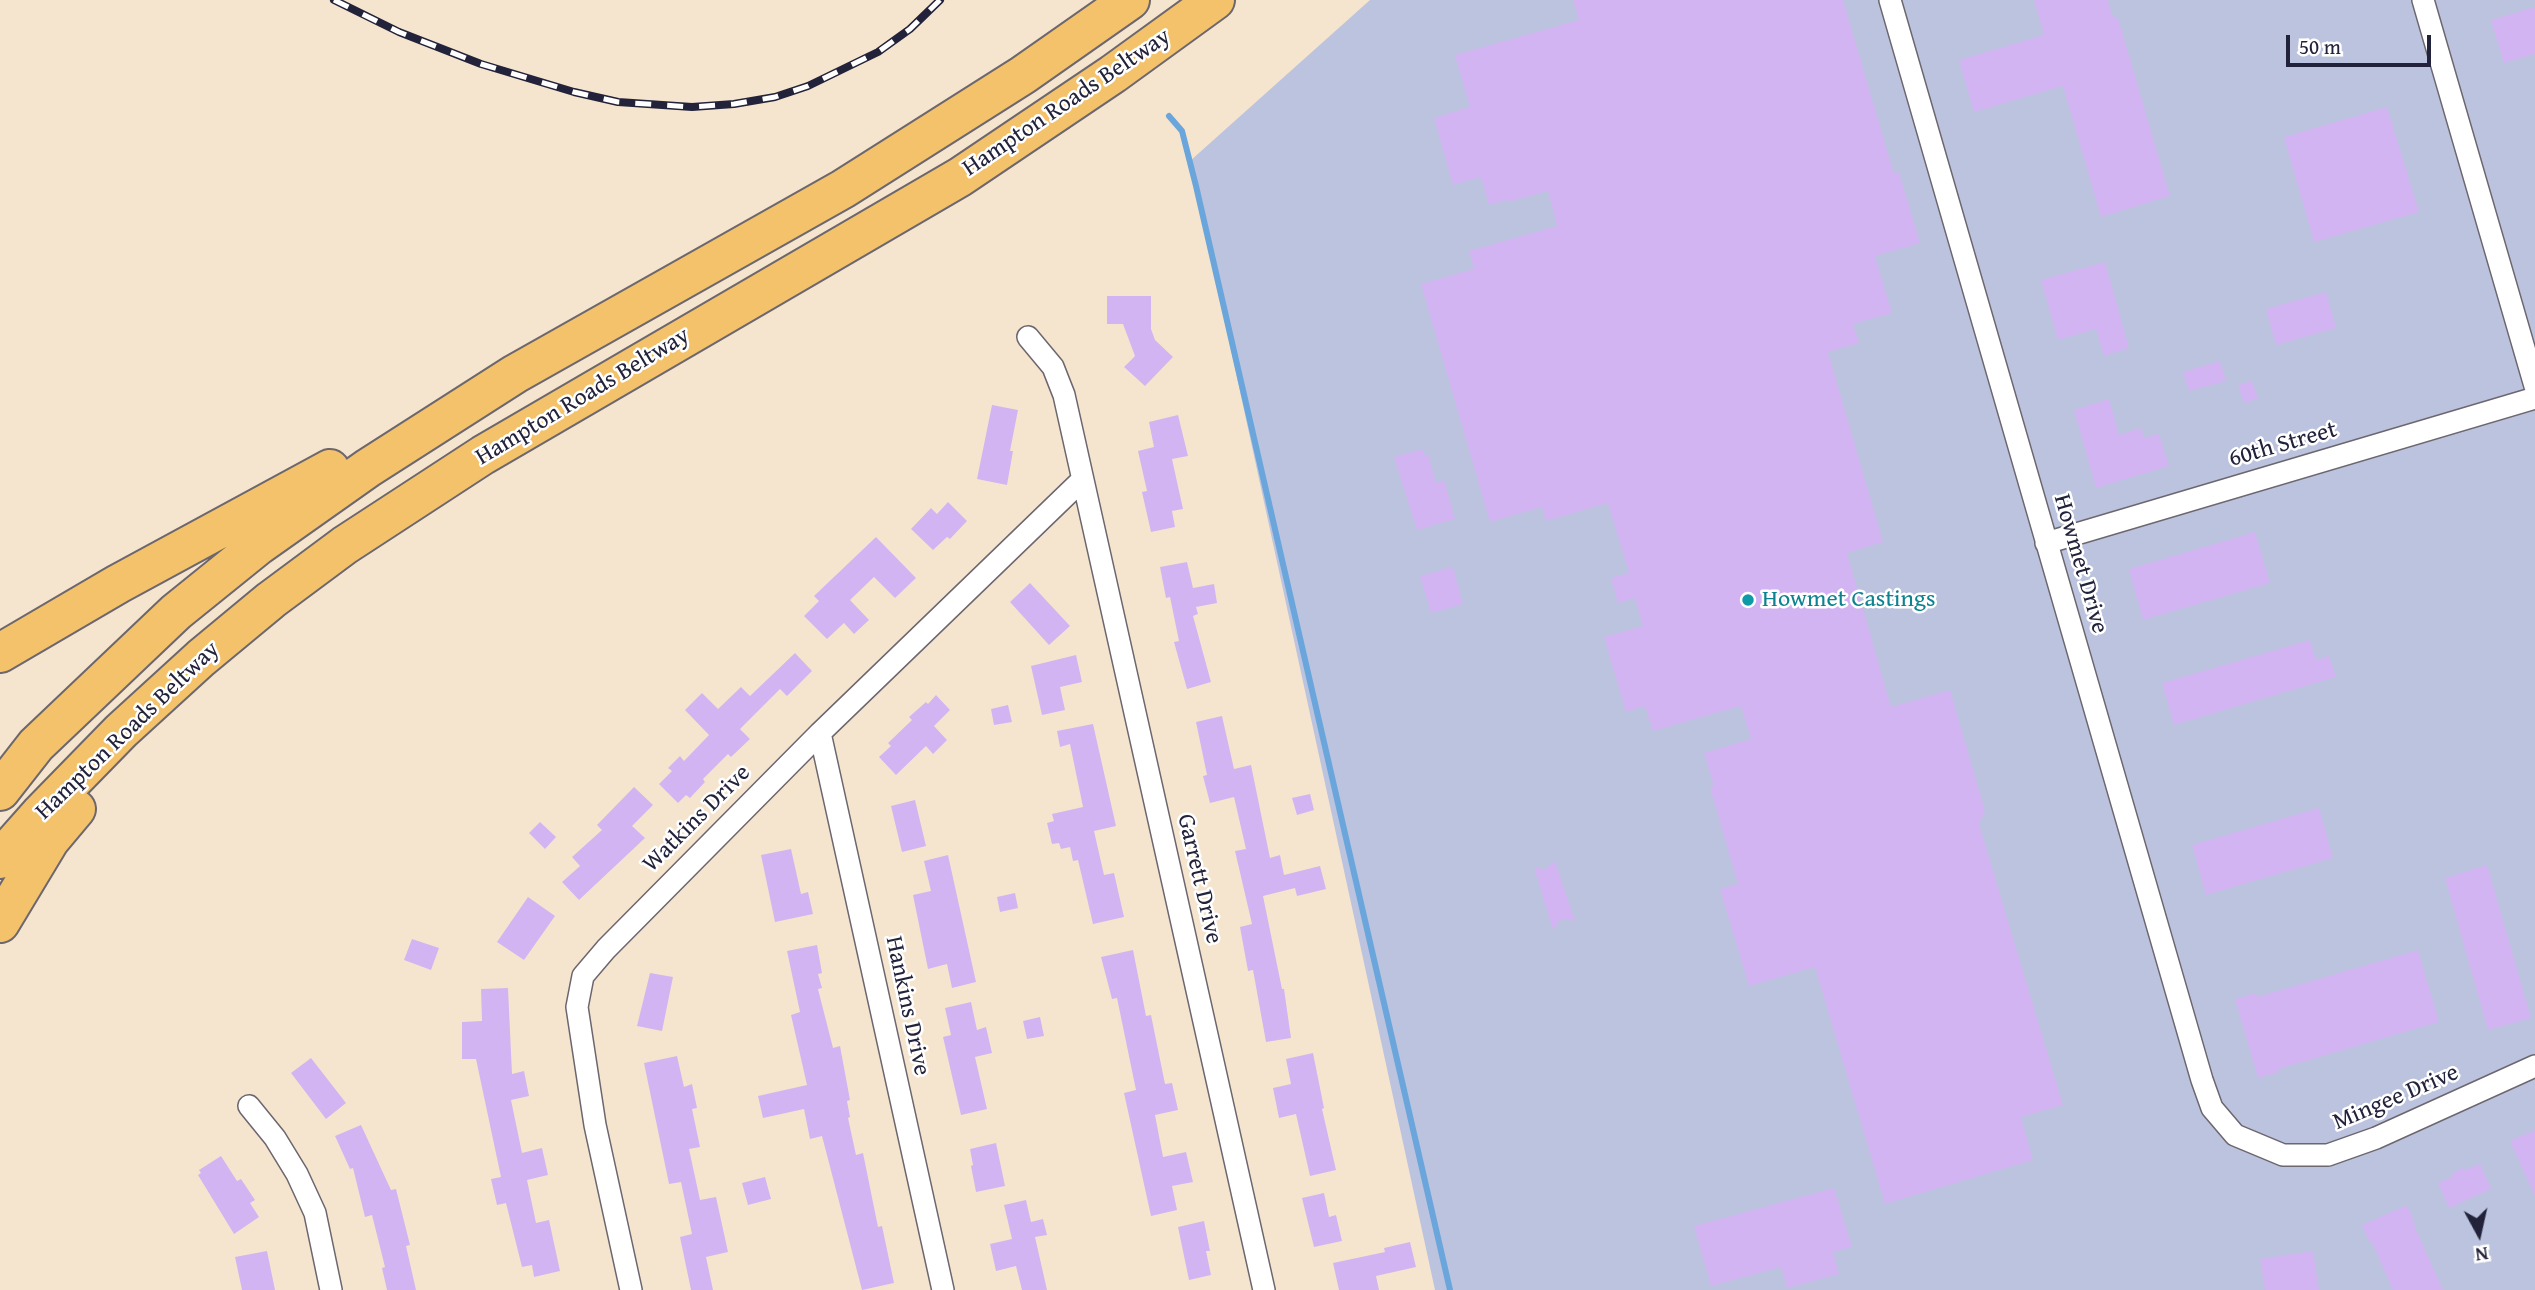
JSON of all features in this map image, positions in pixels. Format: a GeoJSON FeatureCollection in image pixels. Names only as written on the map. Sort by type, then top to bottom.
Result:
{"type":"FeatureCollection","features":[{"type":"Feature","properties":{"kind":"highway","name":"Hampton Roads Beltway"},"geometry":{"type":"LineString","coordinates":[[0,791],[36,745],[186,604],[260,545],[368,468],[515,374],[843,190],[1023,75],[1130,0]]}},
{"type":"Feature","properties":{"kind":"highway","name":"Hampton Roads Beltway"},"geometry":{"type":"LineString","coordinates":[[0,859],[121,731],[201,658],[271,600],[345,545],[483,455],[960,177],[1215,0]]}},
{"type":"Feature","properties":{"kind":"highway"},"geometry":{"type":"LineString","coordinates":[[0,653],[118,584],[312,478],[515,374]]}},
{"type":"Feature","properties":{"kind":"highway"},"geometry":{"type":"LineString","coordinates":[[0,923],[50,840],[201,658]]}},
{"type":"Feature","properties":{"kind":"street","name":"Howmet Drive"},"geometry":{"type":"LineString","coordinates":[[1890,0],[2202,1080],[2212,1108],[2235,1135]]}},
{"type":"Feature","properties":{"kind":"street"},"geometry":{"type":"LineString","coordinates":[[2423,0],[2535,386]]}},
{"type":"Feature","properties":{"kind":"street","name":"Garrett Drive"},"geometry":{"type":"LineString","coordinates":[[1028,337],[1045,355],[1060,380],[1264,1290]]}},
{"type":"Feature","properties":{"kind":"street","name":"60th Street"},"geometry":{"type":"LineString","coordinates":[[2046,543],[2535,398]]}},
{"type":"Feature","properties":{"kind":"street","name":"Watkins Drive"},"geometry":{"type":"LineString","coordinates":[[631,1290],[595,1125],[577,1007],[583,976],[606,949],[820,733],[1082,480]]}},
{"type":"Feature","properties":{"kind":"street","name":"Hankins Drive"},"geometry":{"type":"LineString","coordinates":[[820,733],[943,1290]]}},
{"type":"Feature","properties":{"kind":"street","name":"Mingee Drive"},"geometry":{"type":"LineString","coordinates":[[2235,1135],[2283,1155],[2328,1155],[2376,1138],[2535,1066]]}},
{"type":"Feature","properties":{"kind":"street"},"geometry":{"type":"LineString","coordinates":[[249,1106],[275,1138],[297,1174],[315,1213],[331,1290]]}},
{"type":"Feature","properties":{"kind":"shaded area"},"geometry":{"type":"Polygon","coordinates":[[[1370,0],[2535,0],[2535,1290],[1435,1290],[1190,161],[1370,0]]]}},
{"type":"Feature","properties":{"kind":"building","name":"Howmet Castings"},"geometry":{"type":"Polygon","coordinates":[[[1573,0],[1843,0],[1894,174],[1899,172],[1920,243],[1875,256],[1892,313],[1853,324],[1859,343],[1828,352],[1883,542],[1847,553],[1891,707],[1950,690],[1985,811],[1979,824],[2063,1105],[2021,1117],[2033,1160],[1885,1204],[1815,967],[1749,986],[1720,889],[1738,884],[1710,787],[1714,786],[1704,753],[1751,739],[1741,706],[1653,731],[1645,706],[1626,712],[1604,637],[1643,626],[1635,598],[1618,603],[1611,578],[1629,573],[1608,503],[1546,521],[1542,507],[1490,522],[1421,284],[1474,269],[1469,251],[1557,226],[1548,191],[1489,205],[1481,177],[1453,185],[1434,118],[1470,107],[1455,55],[1579,20],[1573,0]]]}},
{"type":"Feature","properties":{"kind":"building"},"geometry":{"type":"Polygon","coordinates":[[[2034,0],[2108,0],[2112,16],[2118,18],[2170,196],[2101,217],[2063,86],[1974,112],[1959,60],[2044,35],[2034,0]]]}},
{"type":"Feature","properties":{"kind":"building"},"geometry":{"type":"Polygon","coordinates":[[[2535,7],[2535,54],[2504,63],[2491,20],[2535,7]]]}},
{"type":"Feature","properties":{"kind":"building"},"geometry":{"type":"Polygon","coordinates":[[[2387,107],[2419,212],[2314,242],[2284,137],[2387,107]]]}},
{"type":"Feature","properties":{"kind":"building"},"geometry":{"type":"Polygon","coordinates":[[[2105,262],[2129,348],[2104,356],[2096,329],[2058,340],[2041,280],[2105,262]]]}},
{"type":"Feature","properties":{"kind":"building"},"geometry":{"type":"Polygon","coordinates":[[[2326,292],[2336,328],[2276,345],[2266,309],[2326,292]]]}},
{"type":"Feature","properties":{"kind":"building"},"geometry":{"type":"Polygon","coordinates":[[[1107,296],[1151,296],[1151,329],[1155,340],[1173,357],[1145,386],[1124,367],[1135,356],[1123,324],[1107,324],[1107,296]]]}},
{"type":"Feature","properties":{"kind":"building"},"geometry":{"type":"Polygon","coordinates":[[[2220,361],[2226,381],[2189,391],[2183,372],[2220,361]]]}},
{"type":"Feature","properties":{"kind":"building"},"geometry":{"type":"Polygon","coordinates":[[[2252,381],[2258,399],[2244,403],[2238,385],[2252,381]]]}},
{"type":"Feature","properties":{"kind":"building"},"geometry":{"type":"Polygon","coordinates":[[[2109,399],[2119,435],[2141,428],[2144,438],[2159,434],[2169,466],[2096,488],[2074,410],[2109,399]]]}},
{"type":"Feature","properties":{"kind":"building"},"geometry":{"type":"Polygon","coordinates":[[[992,405],[1018,410],[1007,485],[977,479],[992,405]]]}},
{"type":"Feature","properties":{"kind":"building"},"geometry":{"type":"Polygon","coordinates":[[[1178,415],[1188,456],[1172,459],[1183,509],[1172,511],[1175,527],[1151,532],[1142,492],[1147,491],[1138,451],[1154,447],[1149,422],[1178,415]]]}},
{"type":"Feature","properties":{"kind":"building"},"geometry":{"type":"Polygon","coordinates":[[[1422,449],[1424,455],[1428,454],[1436,483],[1444,480],[1455,519],[1417,530],[1394,457],[1422,449]]]}},
{"type":"Feature","properties":{"kind":"building"},"geometry":{"type":"Polygon","coordinates":[[[948,502],[967,521],[950,539],[947,537],[933,550],[911,529],[931,508],[937,514],[948,502]]]}},
{"type":"Feature","properties":{"kind":"building"},"geometry":{"type":"Polygon","coordinates":[[[2255,532],[2270,583],[2143,620],[2129,569],[2255,532]]]}},
{"type":"Feature","properties":{"kind":"building"},"geometry":{"type":"Polygon","coordinates":[[[876,537],[916,578],[895,598],[874,577],[850,600],[869,620],[854,634],[844,623],[827,639],[804,616],[819,601],[814,596],[876,537]]]}},
{"type":"Feature","properties":{"kind":"building"},"geometry":{"type":"Polygon","coordinates":[[[1187,562],[1193,588],[1214,584],[1217,603],[1196,607],[1198,614],[1193,616],[1211,682],[1187,689],[1174,642],[1179,641],[1170,597],[1166,598],[1160,567],[1187,562]]]}},
{"type":"Feature","properties":{"kind":"building"},"geometry":{"type":"Polygon","coordinates":[[[1453,567],[1463,604],[1431,613],[1420,576],[1453,567]]]}},
{"type":"Feature","properties":{"kind":"building"},"geometry":{"type":"Polygon","coordinates":[[[1030,583],[1070,626],[1049,645],[1010,602],[1030,583]]]}},
{"type":"Feature","properties":{"kind":"building"},"geometry":{"type":"Polygon","coordinates":[[[2310,640],[2316,660],[2329,656],[2336,677],[2174,725],[2162,683],[2310,640]]]}},
{"type":"Feature","properties":{"kind":"building"},"geometry":{"type":"Polygon","coordinates":[[[795,653],[812,671],[787,696],[780,689],[740,729],[750,739],[731,757],[728,754],[703,779],[705,782],[690,798],[686,795],[678,803],[659,784],[672,771],[668,768],[680,756],[684,761],[709,735],[685,710],[702,693],[718,709],[741,687],[750,696],[795,653]]]}},
{"type":"Feature","properties":{"kind":"building"},"geometry":{"type":"Polygon","coordinates":[[[1076,655],[1082,682],[1060,687],[1065,710],[1042,715],[1031,666],[1076,655]]]}},
{"type":"Feature","properties":{"kind":"building"},"geometry":{"type":"Polygon","coordinates":[[[936,695],[950,710],[934,726],[947,740],[933,754],[926,746],[896,775],[879,757],[891,746],[888,743],[912,720],[909,717],[936,695]]]}},
{"type":"Feature","properties":{"kind":"building"},"geometry":{"type":"Polygon","coordinates":[[[1008,705],[1012,722],[994,725],[991,709],[1008,705]]]}},
{"type":"Feature","properties":{"kind":"building"},"geometry":{"type":"Polygon","coordinates":[[[1222,716],[1234,769],[1251,765],[1270,858],[1280,855],[1284,875],[1320,866],[1326,889],[1297,896],[1295,888],[1263,896],[1284,989],[1291,1038],[1266,1042],[1253,970],[1248,971],[1240,927],[1252,924],[1235,851],[1246,849],[1234,797],[1210,803],[1203,776],[1207,775],[1196,722],[1222,716]]]}},
{"type":"Feature","properties":{"kind":"building"},"geometry":{"type":"Polygon","coordinates":[[[1093,724],[1116,826],[1094,831],[1104,875],[1114,873],[1124,917],[1093,924],[1078,860],[1073,861],[1070,847],[1061,849],[1059,843],[1052,844],[1047,823],[1054,821],[1052,814],[1083,807],[1070,744],[1060,747],[1057,731],[1093,724]]]}},
{"type":"Feature","properties":{"kind":"building"},"geometry":{"type":"Polygon","coordinates":[[[634,787],[653,805],[632,826],[645,838],[579,900],[562,882],[580,866],[572,857],[602,830],[597,825],[634,787]]]}},
{"type":"Feature","properties":{"kind":"building"},"geometry":{"type":"Polygon","coordinates":[[[1310,794],[1314,810],[1297,815],[1292,798],[1310,794]]]}},
{"type":"Feature","properties":{"kind":"building"},"geometry":{"type":"Polygon","coordinates":[[[915,800],[926,846],[902,852],[891,806],[915,800]]]}},
{"type":"Feature","properties":{"kind":"building"},"geometry":{"type":"Polygon","coordinates":[[[2319,808],[2333,858],[2206,895],[2192,845],[2319,808]]]}},
{"type":"Feature","properties":{"kind":"building"},"geometry":{"type":"Polygon","coordinates":[[[540,822],[556,837],[545,849],[529,833],[540,822]]]}},
{"type":"Feature","properties":{"kind":"building"},"geometry":{"type":"Polygon","coordinates":[[[791,849],[801,894],[808,892],[813,914],[775,922],[761,855],[791,849]]]}},
{"type":"Feature","properties":{"kind":"building"},"geometry":{"type":"Polygon","coordinates":[[[948,855],[976,982],[952,988],[947,964],[928,969],[913,895],[931,891],[924,861],[948,855]]]}},
{"type":"Feature","properties":{"kind":"building"},"geometry":{"type":"Polygon","coordinates":[[[1555,861],[1575,921],[1561,919],[1553,930],[1534,867],[1544,870],[1555,861]]]}},
{"type":"Feature","properties":{"kind":"building"},"geometry":{"type":"Polygon","coordinates":[[[2487,865],[2531,1018],[2488,1030],[2445,878],[2487,865]]]}},
{"type":"Feature","properties":{"kind":"building"},"geometry":{"type":"Polygon","coordinates":[[[1015,893],[1018,908],[1000,912],[997,897],[1015,893]]]}},
{"type":"Feature","properties":{"kind":"building"},"geometry":{"type":"Polygon","coordinates":[[[528,897],[555,916],[524,960],[497,942],[528,897]]]}},
{"type":"Feature","properties":{"kind":"building"},"geometry":{"type":"Polygon","coordinates":[[[412,939],[439,948],[431,970],[404,960],[412,939]]]}},
{"type":"Feature","properties":{"kind":"building"},"geometry":{"type":"Polygon","coordinates":[[[817,945],[822,973],[818,974],[822,988],[818,989],[833,1048],[840,1046],[850,1100],[847,1101],[848,1118],[856,1155],[863,1153],[878,1227],[882,1226],[894,1283],[862,1290],[822,1136],[810,1139],[804,1109],[763,1118],[758,1096],[807,1085],[791,1015],[800,1012],[787,951],[817,945]]]}},
{"type":"Feature","properties":{"kind":"building"},"geometry":{"type":"Polygon","coordinates":[[[1133,950],[1146,1016],[1151,1015],[1165,1084],[1172,1083],[1178,1110],[1155,1115],[1163,1157],[1186,1152],[1193,1182],[1172,1186],[1177,1210],[1151,1216],[1124,1093],[1136,1090],[1117,998],[1112,999],[1101,957],[1133,950]]]}},
{"type":"Feature","properties":{"kind":"building"},"geometry":{"type":"Polygon","coordinates":[[[2418,950],[2439,1022],[2278,1069],[2279,1072],[2258,1078],[2235,999],[2256,993],[2257,997],[2418,950]]]}},
{"type":"Feature","properties":{"kind":"building"},"geometry":{"type":"Polygon","coordinates":[[[650,973],[673,977],[662,1031],[637,1026],[650,973]]]}},
{"type":"Feature","properties":{"kind":"building"},"geometry":{"type":"Polygon","coordinates":[[[508,988],[512,1074],[524,1071],[529,1096],[511,1100],[522,1153],[542,1148],[548,1175],[527,1180],[536,1223],[549,1220],[560,1271],[534,1277],[532,1265],[522,1267],[506,1203],[497,1205],[491,1179],[501,1177],[476,1059],[462,1059],[462,1022],[482,1021],[481,989],[508,988]]]}},
{"type":"Feature","properties":{"kind":"building"},"geometry":{"type":"Polygon","coordinates":[[[971,1002],[977,1030],[986,1027],[992,1053],[975,1057],[987,1109],[961,1115],[943,1037],[951,1035],[945,1008],[971,1002]]]}},
{"type":"Feature","properties":{"kind":"building"},"geometry":{"type":"Polygon","coordinates":[[[1040,1017],[1044,1036],[1027,1039],[1023,1021],[1040,1017]]]}},
{"type":"Feature","properties":{"kind":"building"},"geometry":{"type":"Polygon","coordinates":[[[1313,1053],[1336,1170],[1310,1176],[1296,1114],[1279,1118],[1273,1088],[1291,1084],[1286,1059],[1313,1053]]]}},
{"type":"Feature","properties":{"kind":"building"},"geometry":{"type":"Polygon","coordinates":[[[677,1056],[684,1087],[692,1084],[697,1108],[692,1109],[700,1147],[689,1149],[700,1200],[716,1197],[728,1252],[706,1257],[713,1290],[691,1290],[680,1237],[692,1234],[681,1182],[669,1184],[644,1063],[677,1056]]]}},
{"type":"Feature","properties":{"kind":"building"},"geometry":{"type":"Polygon","coordinates":[[[311,1058],[346,1103],[326,1119],[291,1073],[311,1058]]]}},
{"type":"Feature","properties":{"kind":"building"},"geometry":{"type":"Polygon","coordinates":[[[361,1125],[391,1190],[396,1189],[410,1245],[406,1246],[416,1290],[387,1290],[382,1268],[385,1267],[372,1215],[365,1217],[353,1168],[350,1169],[335,1136],[361,1125]]]}},
{"type":"Feature","properties":{"kind":"building"},"geometry":{"type":"Polygon","coordinates":[[[2535,1130],[2535,1196],[2510,1141],[2535,1130]]]}},
{"type":"Feature","properties":{"kind":"building"},"geometry":{"type":"Polygon","coordinates":[[[996,1143],[1005,1186],[976,1192],[970,1149],[996,1143]]]}},
{"type":"Feature","properties":{"kind":"building"},"geometry":{"type":"Polygon","coordinates":[[[221,1156],[237,1181],[241,1179],[255,1200],[250,1203],[259,1217],[234,1234],[198,1175],[201,1173],[199,1170],[221,1156]]]}},
{"type":"Feature","properties":{"kind":"building"},"geometry":{"type":"Polygon","coordinates":[[[2480,1164],[2491,1189],[2449,1208],[2438,1183],[2452,1177],[2453,1173],[2462,1168],[2465,1170],[2480,1164]]]}},
{"type":"Feature","properties":{"kind":"building"},"geometry":{"type":"Polygon","coordinates":[[[765,1177],[771,1199],[748,1205],[742,1183],[765,1177]]]}},
{"type":"Feature","properties":{"kind":"building"},"geometry":{"type":"Polygon","coordinates":[[[1834,1188],[1852,1247],[1833,1252],[1839,1274],[1787,1288],[1781,1267],[1711,1286],[1694,1226],[1834,1188]]]}},
{"type":"Feature","properties":{"kind":"building"},"geometry":{"type":"Polygon","coordinates":[[[1324,1193],[1329,1217],[1336,1215],[1342,1241],[1314,1247],[1302,1198],[1324,1193]]]}},
{"type":"Feature","properties":{"kind":"building"},"geometry":{"type":"Polygon","coordinates":[[[1026,1200],[1031,1222],[1043,1219],[1047,1235],[1035,1237],[1047,1290],[1022,1290],[1016,1266],[996,1271],[990,1244],[1012,1239],[1004,1205],[1026,1200]]]}},
{"type":"Feature","properties":{"kind":"building"},"geometry":{"type":"Polygon","coordinates":[[[2407,1205],[2443,1290],[2393,1290],[2362,1225],[2407,1205]]]}},
{"type":"Feature","properties":{"kind":"building"},"geometry":{"type":"Polygon","coordinates":[[[1204,1221],[1211,1275],[1189,1280],[1178,1227],[1204,1221]]]}},
{"type":"Feature","properties":{"kind":"building"},"geometry":{"type":"Polygon","coordinates":[[[1410,1242],[1416,1267],[1376,1276],[1379,1290],[1339,1290],[1333,1263],[1385,1252],[1384,1248],[1410,1242]]]}},
{"type":"Feature","properties":{"kind":"building"},"geometry":{"type":"Polygon","coordinates":[[[267,1251],[275,1290],[242,1290],[235,1257],[267,1251]]]}},
{"type":"Feature","properties":{"kind":"building"},"geometry":{"type":"Polygon","coordinates":[[[2313,1251],[2319,1290],[2265,1290],[2260,1259],[2313,1251]]]}},
{"type":"Feature","properties":{"kind":"waterway"},"geometry":{"type":"LineString","coordinates":[[1169,116],[1182,131],[1196,186],[1450,1290]]}},
{"type":"Feature","properties":{"kind":"railway"},"geometry":{"type":"LineString","coordinates":[[334,0],[399,32],[481,64],[574,92],[618,102],[692,107],[775,97],[808,86],[878,52],[910,29],[940,0]]}},
{"type":"Feature","properties":{"kind":"place","name":"Howmet Castings"},"geometry":{"type":"Point","coordinates":[1748,600]}}]}
